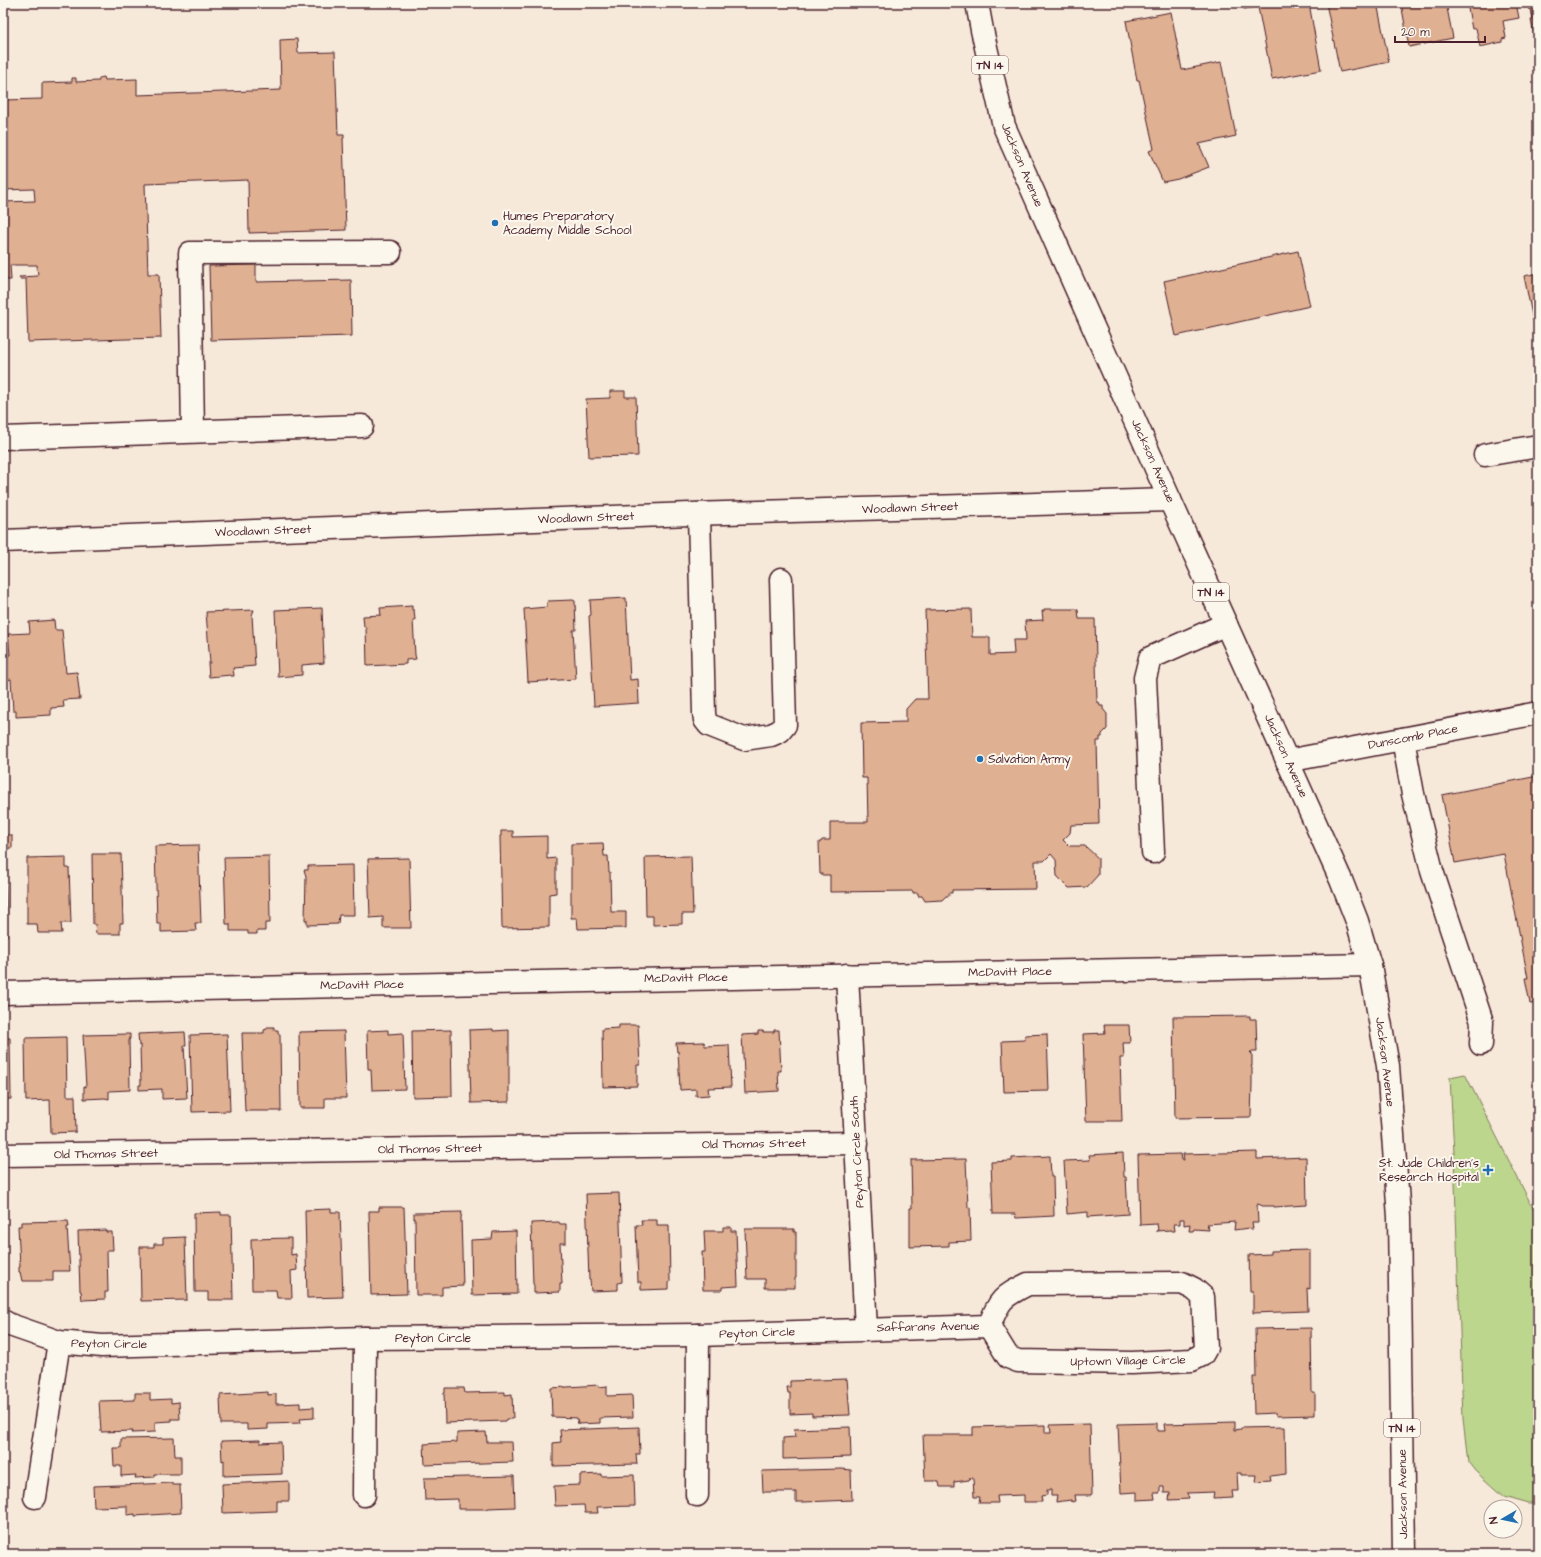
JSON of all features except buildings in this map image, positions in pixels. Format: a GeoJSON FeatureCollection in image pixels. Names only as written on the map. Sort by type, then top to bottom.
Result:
{"type":"FeatureCollection","features":[{"type":"Feature","properties":{"kind":"street","name":"Jackson Avenue"},"geometry":{"type":"LineString","coordinates":[[977,3],[1004,126],[1170,500],[1342,880],[1357,921],[1370,964],[1388,1066],[1398,1217],[1404,1554]]}},
{"type":"Feature","properties":{"kind":"street"},"geometry":{"type":"LineString","coordinates":[[193,432],[190,253],[390,252]]}},
{"type":"Feature","properties":{"kind":"street"},"geometry":{"type":"LineString","coordinates":[[3,438],[362,426]]}},
{"type":"Feature","properties":{"kind":"street"},"geometry":{"type":"LineString","coordinates":[[1485,455],[1538,446]]}},
{"type":"Feature","properties":{"kind":"street","name":"Woodlawn Street"},"geometry":{"type":"LineString","coordinates":[[3,541],[699,514],[1170,500]]}},
{"type":"Feature","properties":{"kind":"street"},"geometry":{"type":"LineString","coordinates":[[699,514],[705,720],[709,725],[744,739],[771,735],[780,731],[785,725],[781,579]]}},
{"type":"Feature","properties":{"kind":"street"},"geometry":{"type":"LineString","coordinates":[[1153,852],[1145,678],[1150,658],[1226,624]]}},
{"type":"Feature","properties":{"kind":"street","name":"Dunscomb Place"},"geometry":{"type":"LineString","coordinates":[[1287,761],[1538,713]]}},
{"type":"Feature","properties":{"kind":"street"},"geometry":{"type":"LineString","coordinates":[[1403,739],[1413,794],[1432,871],[1482,1022],[1481,1044]]}},
{"type":"Feature","properties":{"kind":"street","name":"McDavitt Place"},"geometry":{"type":"LineString","coordinates":[[3,993],[1370,964]]}},
{"type":"Feature","properties":{"kind":"street","name":"Peyton Circle South"},"geometry":{"type":"LineString","coordinates":[[847,975],[866,1329]]}},
{"type":"Feature","properties":{"kind":"street","name":"Old Thomas Street"},"geometry":{"type":"LineString","coordinates":[[3,1155],[857,1143]]}},
{"type":"Feature","properties":{"kind":"street","name":"Uptown Village Circle"},"geometry":{"type":"LineString","coordinates":[[1182,1283],[1194,1289],[1203,1297],[1206,1348],[1202,1355],[1192,1360],[1132,1363],[1018,1361],[1008,1357],[989,1326],[997,1306],[1007,1295],[1028,1284],[1182,1283]]}},
{"type":"Feature","properties":{"kind":"street","name":"Peyton Circle"},"geometry":{"type":"LineString","coordinates":[[3,1321],[10,1325],[59,1342],[102,1346],[365,1338],[698,1335],[866,1329]]}},
{"type":"Feature","properties":{"kind":"street","name":"Saffarans Avenue"},"geometry":{"type":"LineString","coordinates":[[866,1329],[989,1326]]}},
{"type":"Feature","properties":{"kind":"street"},"geometry":{"type":"LineString","coordinates":[[697,1495],[698,1335]]}},
{"type":"Feature","properties":{"kind":"street"},"geometry":{"type":"LineString","coordinates":[[364,1495],[365,1338]]}},
{"type":"Feature","properties":{"kind":"street"},"geometry":{"type":"LineString","coordinates":[[35,1497],[59,1342]]}},
{"type":"Feature","properties":{"kind":"green space"},"geometry":{"type":"Polygon","coordinates":[[[1465,1074],[1538,1218],[1538,1504],[1523,1502],[1523,1499],[1511,1499],[1504,1497],[1475,1471],[1468,1462],[1463,1419],[1450,1077],[1465,1074]]]}},
{"type":"Feature","properties":{"kind":"place","name":"Humes Preparatory Academy Middle School"},"geometry":{"type":"Point","coordinates":[495,223]}},
{"type":"Feature","properties":{"kind":"place","name":"Salvation Army"},"geometry":{"type":"Point","coordinates":[980,759]}},
{"type":"Feature","properties":{"kind":"place","name":"St. Jude Children's Research Hospital"},"geometry":{"type":"Point","coordinates":[1488,1170]}}]}
